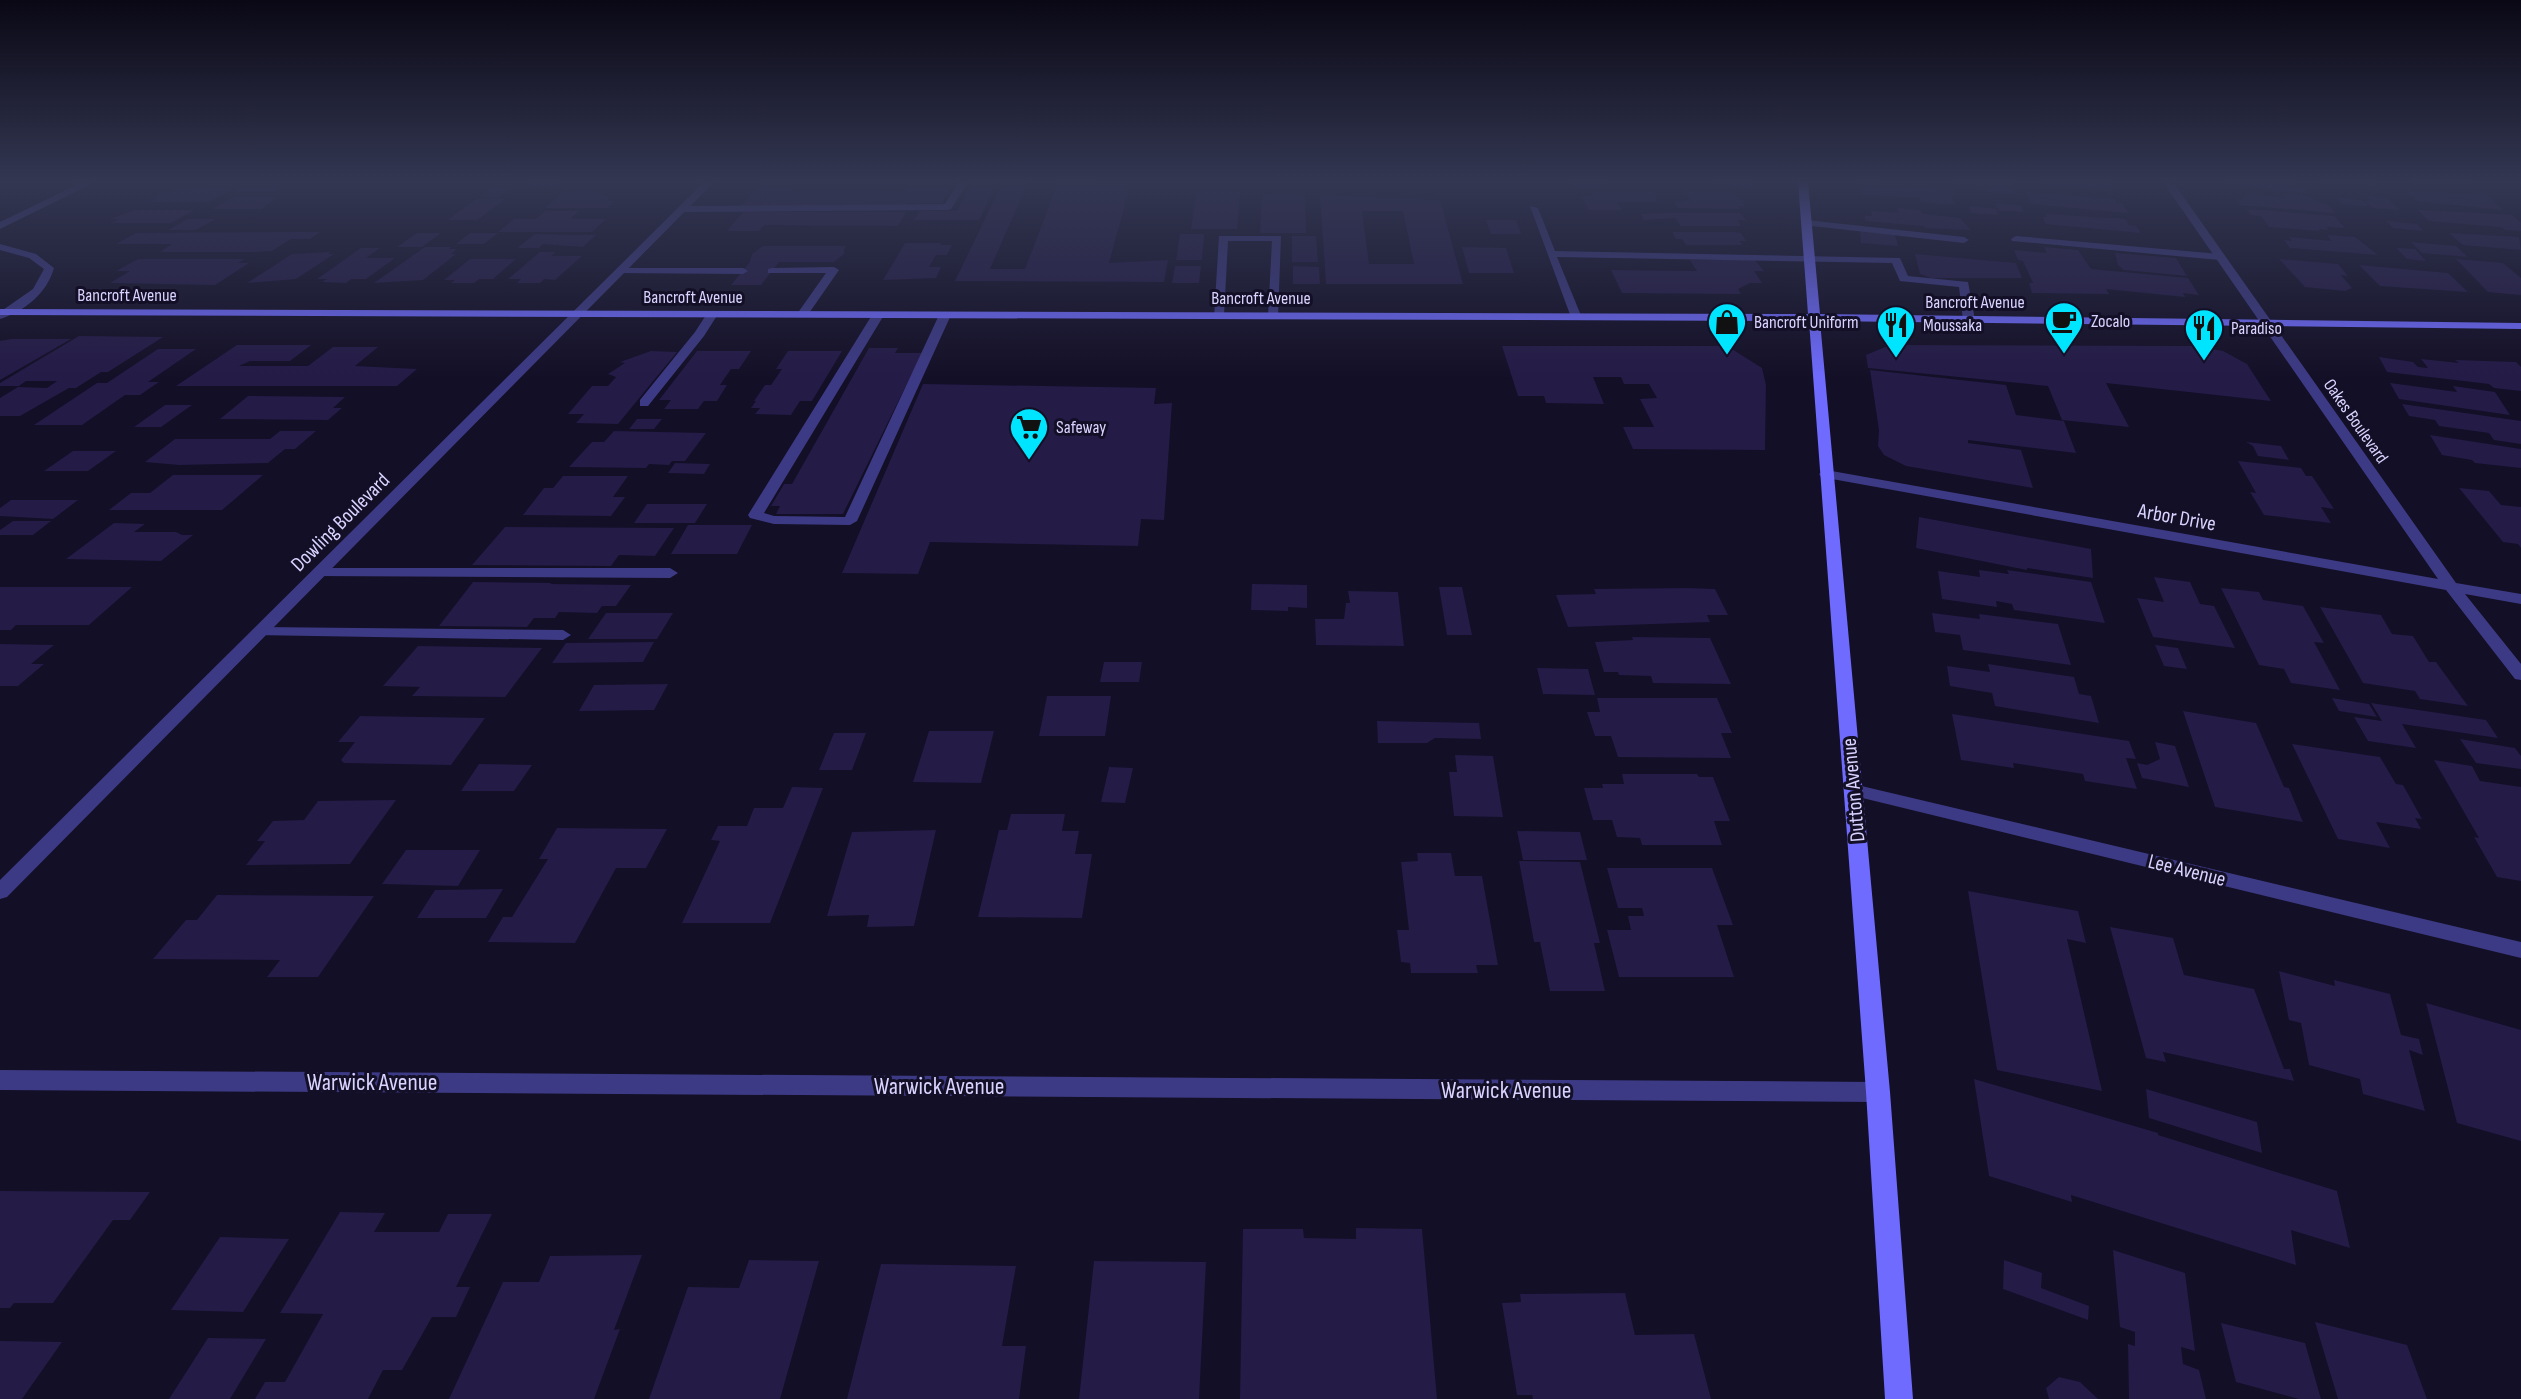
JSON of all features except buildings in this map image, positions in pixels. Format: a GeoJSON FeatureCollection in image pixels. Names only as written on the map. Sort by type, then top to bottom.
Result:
{"type":"FeatureCollection","features":[{"type":"Feature","properties":{"kind":"main road","name":"Dutton Avenue"},"geometry":{"type":"LineString","coordinates":[[1808,247],[1878,1092],[1899,1399]]}},
{"type":"Feature","properties":{"kind":"main road","name":"Bancroft Avenue"},"geometry":{"type":"LineString","coordinates":[[3,313],[1813,318],[2265,321],[2521,326]]}},
{"type":"Feature","properties":{"kind":"street"},"geometry":{"type":"LineString","coordinates":[[2,247],[40,258],[49,268],[46,281],[36,293],[3,313]]}},
{"type":"Feature","properties":{"kind":"street","name":"Dowling Boulevard"},"geometry":{"type":"LineString","coordinates":[[0,892],[644,247]]}},
{"type":"Feature","properties":{"kind":"street"},"geometry":{"type":"LineString","coordinates":[[1218,316],[1222,247]]}},
{"type":"Feature","properties":{"kind":"street"},"geometry":{"type":"LineString","coordinates":[[1275,316],[1277,247]]}},
{"type":"Feature","properties":{"kind":"street"},"geometry":{"type":"LineString","coordinates":[[1548,247],[1576,317]]}},
{"type":"Feature","properties":{"kind":"street"},"geometry":{"type":"LineString","coordinates":[[2110,247],[2220,257]]}},
{"type":"Feature","properties":{"kind":"street","name":"Oakes Boulevard"},"geometry":{"type":"LineString","coordinates":[[2213,247],[2452,588],[2521,675]]}},
{"type":"Feature","properties":{"kind":"street"},"geometry":{"type":"LineString","coordinates":[[1551,254],[1896,260],[1904,279],[1964,284],[1969,320]]}},
{"type":"Feature","properties":{"kind":"street"},"geometry":{"type":"LineString","coordinates":[[772,271],[834,270],[803,314]]}},
{"type":"Feature","properties":{"kind":"street"},"geometry":{"type":"LineString","coordinates":[[620,271],[743,271]]}},
{"type":"Feature","properties":{"kind":"street"},"geometry":{"type":"LineString","coordinates":[[645,403],[712,314]]}},
{"type":"Feature","properties":{"kind":"street"},"geometry":{"type":"LineString","coordinates":[[878,314],[755,514],[774,520],[850,521],[945,315]]}},
{"type":"Feature","properties":{"kind":"street","name":"Arbor Drive"},"geometry":{"type":"LineString","coordinates":[[1826,474],[2521,599]]}},
{"type":"Feature","properties":{"kind":"street"},"geometry":{"type":"LineString","coordinates":[[319,573],[670,573]]}},
{"type":"Feature","properties":{"kind":"street"},"geometry":{"type":"LineString","coordinates":[[260,632],[563,635]]}},
{"type":"Feature","properties":{"kind":"street","name":"Lee Avenue"},"geometry":{"type":"LineString","coordinates":[[1853,790],[2521,950]]}},
{"type":"Feature","properties":{"kind":"street","name":"Warwick Avenue"},"geometry":{"type":"LineString","coordinates":[[0,1080],[1878,1092]]}},
{"type":"Feature","properties":{"kind":"place","name":"Zocalo"},"geometry":{"type":"Point","coordinates":[2064,355]}},
{"type":"Feature","properties":{"kind":"place","name":"Bancroft Uniform"},"geometry":{"type":"Point","coordinates":[1727,356]}},
{"type":"Feature","properties":{"kind":"place","name":"Moussaka"},"geometry":{"type":"Point","coordinates":[1896,359]}},
{"type":"Feature","properties":{"kind":"place","name":"Paradiso"},"geometry":{"type":"Point","coordinates":[2204,362]}},
{"type":"Feature","properties":{"kind":"place","name":"Safeway"},"geometry":{"type":"Point","coordinates":[1029,461]}}]}
